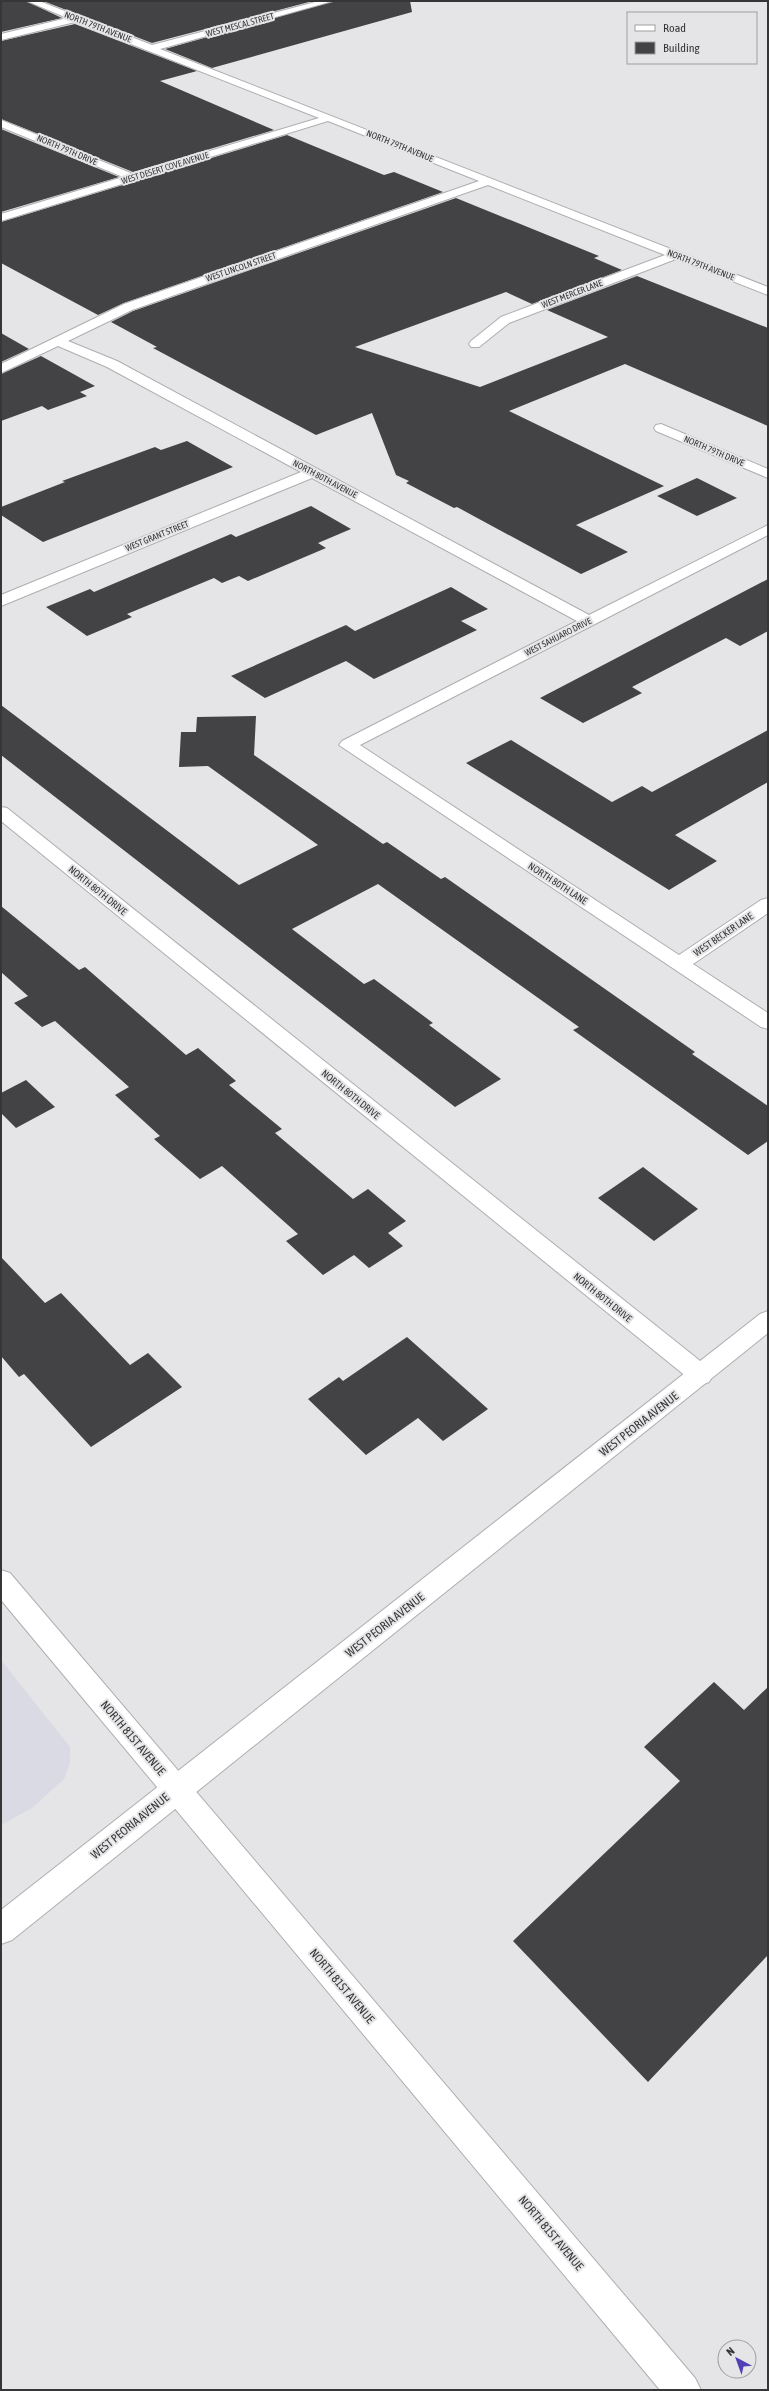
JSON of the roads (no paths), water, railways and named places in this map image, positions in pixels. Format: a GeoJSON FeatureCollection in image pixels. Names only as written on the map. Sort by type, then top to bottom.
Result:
{"type":"FeatureCollection","features":[{"type":"Feature","properties":{"kind":"street","name":"NORTH 79TH AVENUE"},"geometry":{"type":"LineString","coordinates":[[31,1],[768,291]]}},
{"type":"Feature","properties":{"kind":"street","name":"WEST MESCAL STREET"},"geometry":{"type":"LineString","coordinates":[[152,48],[325,1]]}},
{"type":"Feature","properties":{"kind":"street"},"geometry":{"type":"LineString","coordinates":[[1,37],[75,19]]}},
{"type":"Feature","properties":{"kind":"street","name":"WEST DESERT COVE AVENUE"},"geometry":{"type":"LineString","coordinates":[[1,218],[329,118]]}},
{"type":"Feature","properties":{"kind":"street","name":"NORTH 79TH DRIVE"},"geometry":{"type":"LineString","coordinates":[[1,123],[134,178]]}},
{"type":"Feature","properties":{"kind":"street","name":"WEST LINCOLN STREET"},"geometry":{"type":"LineString","coordinates":[[1,369],[128,307],[489,182]]}},
{"type":"Feature","properties":{"kind":"street","name":"WEST MERCER LANE"},"geometry":{"type":"LineString","coordinates":[[475,344],[504,320],[675,254]]}},
{"type":"Feature","properties":{"kind":"street","name":"NORTH 80TH AVENUE"},"geometry":{"type":"LineString","coordinates":[[59,342],[112,364],[588,621]]}},
{"type":"Feature","properties":{"kind":"street","name":"NORTH 79TH DRIVE"},"geometry":{"type":"LineString","coordinates":[[661,428],[768,474]]}},
{"type":"Feature","properties":{"kind":"street","name":"WEST GRANT STREET"},"geometry":{"type":"LineString","coordinates":[[1,601],[313,472]]}},
{"type":"Feature","properties":{"kind":"street","name":"WEST SAHUARO DRIVE"},"geometry":{"type":"LineString","coordinates":[[348,745],[768,529]]}},
{"type":"Feature","properties":{"kind":"street","name":"NORTH 80TH LANE"},"geometry":{"type":"LineString","coordinates":[[348,745],[768,1022]]}},
{"type":"Feature","properties":{"kind":"street","name":"NORTH 80TH DRIVE"},"geometry":{"type":"LineString","coordinates":[[1,812],[701,1375]]}},
{"type":"Feature","properties":{"kind":"street","name":"WEST BECKER LANE"},"geometry":{"type":"LineString","coordinates":[[679,964],[768,904]]}},
{"type":"Feature","properties":{"kind":"street","name":"WEST PEORIA AVENUE"},"geometry":{"type":"LineString","coordinates":[[1,1929],[701,1375],[768,1320]]}},
{"type":"Feature","properties":{"kind":"street","name":"NORTH 81ST AVENUE"},"geometry":{"type":"LineString","coordinates":[[1,1581],[683,2390]]}}]}
